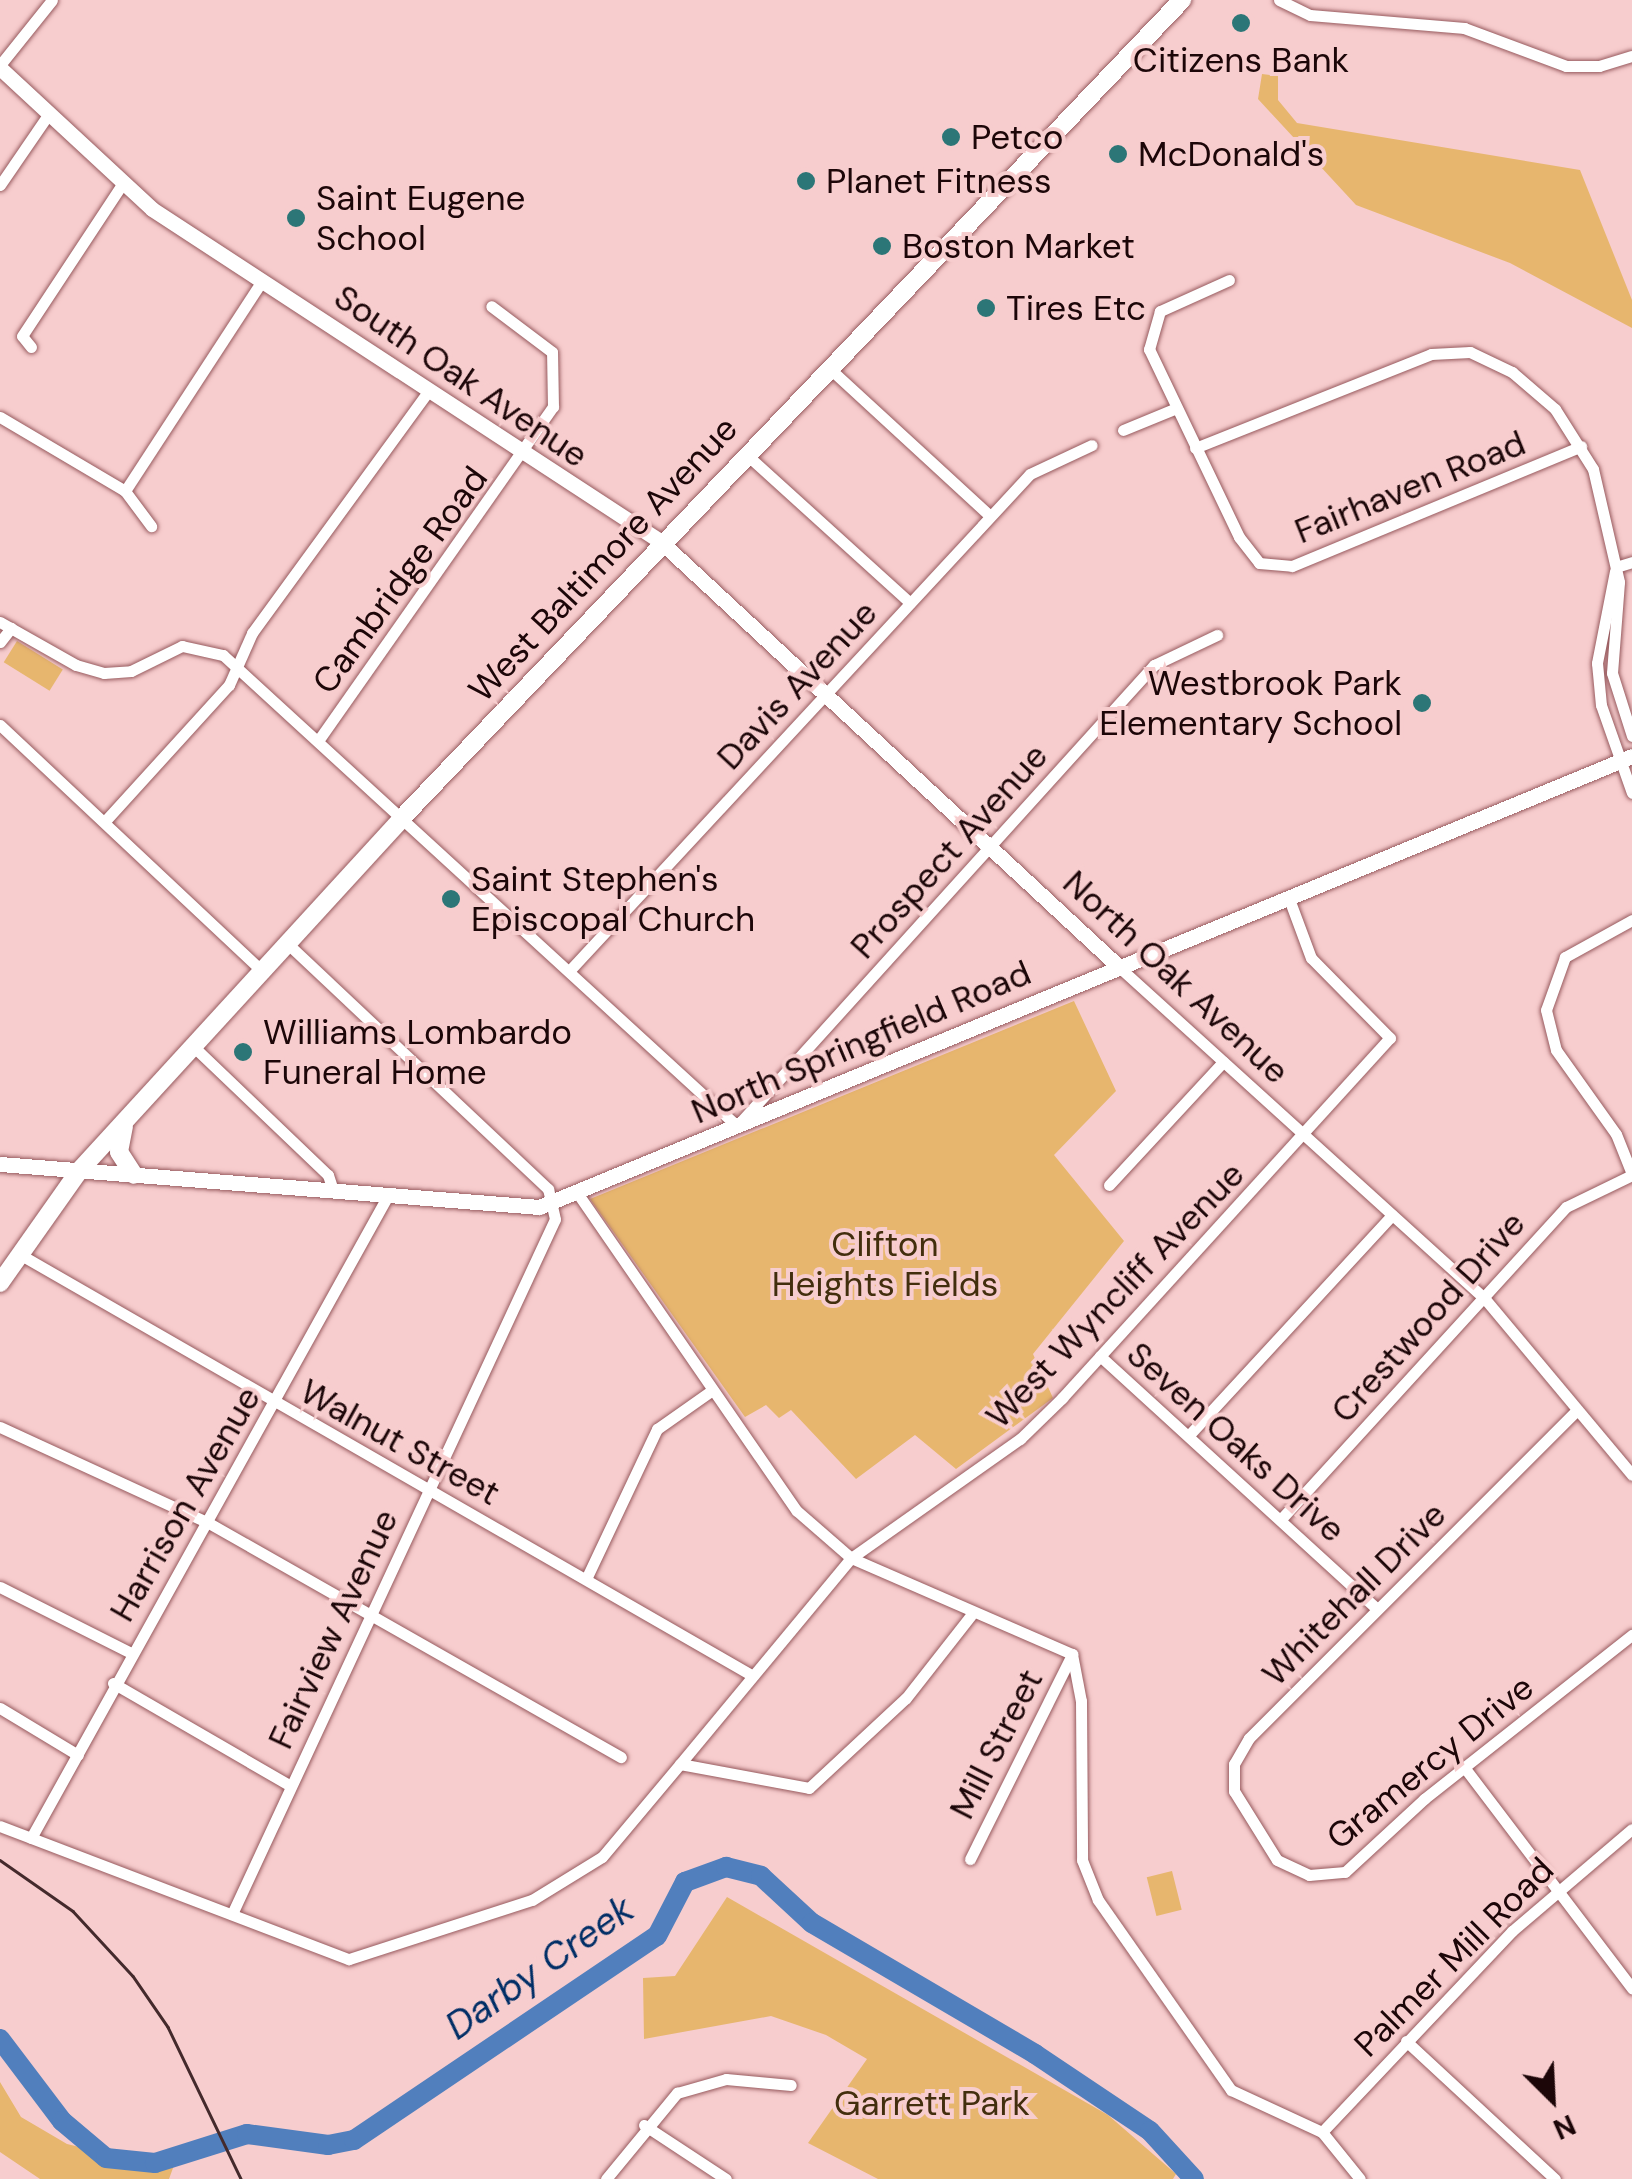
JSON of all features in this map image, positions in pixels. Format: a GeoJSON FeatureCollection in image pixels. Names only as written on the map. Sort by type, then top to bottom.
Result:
{"type":"FeatureCollection","features":[{"type":"Feature","properties":{"kind":"main road","name":"West Baltimore Avenue"},"geometry":{"type":"LineString","coordinates":[[0,1284],[79,1171],[290,946],[401,819],[660,541],[1182,0]]}},
{"type":"Feature","properties":{"kind":"main road","name":"South Oak Avenue"},"geometry":{"type":"LineString","coordinates":[[0,66],[121,186],[660,541]]}},
{"type":"Feature","properties":{"kind":"main road","name":"North Oak Avenue"},"geometry":{"type":"LineString","coordinates":[[660,541],[1118,967]]}},
{"type":"Feature","properties":{"kind":"main road","name":"North Springfield Road"},"geometry":{"type":"LineString","coordinates":[[0,1164],[512,1208],[555,1203],[1626,759]]}},
{"type":"Feature","properties":{"kind":"main road"},"geometry":{"type":"LineString","coordinates":[[125,1121],[119,1152],[134,1175]]}},
{"type":"Feature","properties":{"kind":"street"},"geometry":{"type":"LineString","coordinates":[[0,66],[52,0]]}},
{"type":"Feature","properties":{"kind":"street"},"geometry":{"type":"LineString","coordinates":[[1279,0],[1310,15],[1464,28],[1566,66],[1599,66],[1632,56]]}},
{"type":"Feature","properties":{"kind":"street"},"geometry":{"type":"LineString","coordinates":[[0,184],[48,115]]}},
{"type":"Feature","properties":{"kind":"street"},"geometry":{"type":"LineString","coordinates":[[31,347],[22,336],[121,186]]}},
{"type":"Feature","properties":{"kind":"street"},"geometry":{"type":"LineString","coordinates":[[1229,280],[1170,304],[1152,323],[1149,349],[1195,448],[1430,354],[1459,350],[1512,372],[1548,402],[1581,446],[1601,496],[1620,602],[1611,661],[1632,736]]}},
{"type":"Feature","properties":{"kind":"street"},"geometry":{"type":"LineString","coordinates":[[125,491],[262,281]]}},
{"type":"Feature","properties":{"kind":"street","name":"Cambridge Road"},"geometry":{"type":"LineString","coordinates":[[320,738],[526,454],[553,407],[552,352],[491,306]]}},
{"type":"Feature","properties":{"kind":"street"},"geometry":{"type":"LineString","coordinates":[[828,367],[990,516]]}},
{"type":"Feature","properties":{"kind":"street"},"geometry":{"type":"LineString","coordinates":[[106,820],[229,686],[252,633],[429,390]]}},
{"type":"Feature","properties":{"kind":"street"},"geometry":{"type":"LineString","coordinates":[[1123,430],[1174,409]]}},
{"type":"Feature","properties":{"kind":"street"},"geometry":{"type":"LineString","coordinates":[[0,418],[125,491],[151,526]]}},
{"type":"Feature","properties":{"kind":"street","name":"Davis Avenue"},"geometry":{"type":"LineString","coordinates":[[570,970],[1030,474],[1092,445]]}},
{"type":"Feature","properties":{"kind":"street","name":"Fairhaven Road"},"geometry":{"type":"LineString","coordinates":[[1195,448],[1238,537],[1260,564],[1292,566],[1581,446]]}},
{"type":"Feature","properties":{"kind":"street"},"geometry":{"type":"LineString","coordinates":[[746,455],[910,604]]}},
{"type":"Feature","properties":{"kind":"street"},"geometry":{"type":"LineString","coordinates":[[1616,567],[1632,562]]}},
{"type":"Feature","properties":{"kind":"street"},"geometry":{"type":"LineString","coordinates":[[1616,567],[1597,663],[1626,759],[1632,793]]}},
{"type":"Feature","properties":{"kind":"street"},"geometry":{"type":"LineString","coordinates":[[0,642],[5,625],[76,665],[104,673],[130,671],[182,646],[199,645],[236,666],[320,738],[401,819],[737,1126]]}},
{"type":"Feature","properties":{"kind":"street","name":"Prospect Avenue"},"geometry":{"type":"LineString","coordinates":[[737,1126],[1154,666],[1217,635]]}},
{"type":"Feature","properties":{"kind":"street"},"geometry":{"type":"LineString","coordinates":[[0,725],[106,820],[264,973]]}},
{"type":"Feature","properties":{"kind":"street","name":"West Wyncliff Avenue"},"geometry":{"type":"LineString","coordinates":[[0,1826],[349,1959],[532,1900],[602,1857],[852,1558],[1020,1438],[1305,1136],[1390,1038],[1311,958],[1289,898]]}},
{"type":"Feature","properties":{"kind":"street"},"geometry":{"type":"LineString","coordinates":[[1632,920],[1565,957],[1546,1010],[1556,1050],[1616,1134],[1632,1175]]}},
{"type":"Feature","properties":{"kind":"street"},"geometry":{"type":"LineString","coordinates":[[290,946],[548,1189],[555,1203]]}},
{"type":"Feature","properties":{"kind":"street","name":"North Oak Avenue"},"geometry":{"type":"LineString","coordinates":[[1118,967],[1485,1299],[1574,1413],[1632,1475]]}},
{"type":"Feature","properties":{"kind":"street"},"geometry":{"type":"LineString","coordinates":[[194,1048],[328,1175],[333,1190]]}},
{"type":"Feature","properties":{"kind":"street"},"geometry":{"type":"LineString","coordinates":[[1109,1185],[1223,1062]]}},
{"type":"Feature","properties":{"kind":"street","name":"Crestwood Drive"},"geometry":{"type":"LineString","coordinates":[[1282,1518],[1566,1207],[1632,1175]]}},
{"type":"Feature","properties":{"kind":"street"},"geometry":{"type":"LineString","coordinates":[[578,1194],[797,1511],[852,1558],[971,1615],[1072,1654],[1081,1701],[1082,1860],[1098,1900],[1230,2090],[1322,2132],[1360,2179]]}},
{"type":"Feature","properties":{"kind":"street","name":"Harrison Avenue"},"geometry":{"type":"LineString","coordinates":[[31,1838],[387,1197]]}},
{"type":"Feature","properties":{"kind":"street","name":"Fairview Avenue"},"geometry":{"type":"LineString","coordinates":[[232,1914],[555,1219],[555,1203]]}},
{"type":"Feature","properties":{"kind":"street"},"geometry":{"type":"LineString","coordinates":[[1190,1434],[1392,1215]]}},
{"type":"Feature","properties":{"kind":"street","name":"Walnut Street"},"geometry":{"type":"LineString","coordinates":[[20,1255],[428,1491],[588,1577],[753,1676]]}},
{"type":"Feature","properties":{"kind":"street","name":"Seven Oaks Drive"},"geometry":{"type":"LineString","coordinates":[[1100,1356],[1282,1518],[1378,1610]]}},
{"type":"Feature","properties":{"kind":"street"},"geometry":{"type":"LineString","coordinates":[[588,1577],[646,1446],[668,1418],[712,1391]]}},
{"type":"Feature","properties":{"kind":"street","name":"Whitehall Drive"},"geometry":{"type":"LineString","coordinates":[[1259,1835],[1234,1791],[1239,1753],[1574,1413]]}},
{"type":"Feature","properties":{"kind":"street"},"geometry":{"type":"LineString","coordinates":[[0,1427],[208,1522],[621,1757]]}},
{"type":"Feature","properties":{"kind":"street"},"geometry":{"type":"LineString","coordinates":[[0,1586],[131,1653]]}},
{"type":"Feature","properties":{"kind":"street"},"geometry":{"type":"LineString","coordinates":[[680,1764],[809,1788],[906,1698],[971,1615]]}},
{"type":"Feature","properties":{"kind":"street","name":"Gramercy Drive"},"geometry":{"type":"LineString","coordinates":[[1259,1835],[1278,1860],[1298,1872],[1345,1872],[1464,1767],[1632,1635]]}},
{"type":"Feature","properties":{"kind":"street","name":"Mill Street"},"geometry":{"type":"LineString","coordinates":[[970,1858],[1072,1654]]}},
{"type":"Feature","properties":{"kind":"street"},"geometry":{"type":"LineString","coordinates":[[114,1683],[289,1785]]}},
{"type":"Feature","properties":{"kind":"street"},"geometry":{"type":"LineString","coordinates":[[0,1708],[78,1754]]}},
{"type":"Feature","properties":{"kind":"street"},"geometry":{"type":"LineString","coordinates":[[1464,1767],[1632,1988]]}},
{"type":"Feature","properties":{"kind":"street","name":"Palmer Mill Road"},"geometry":{"type":"LineString","coordinates":[[1322,2132],[1406,2041],[1558,1889],[1632,1829]]}},
{"type":"Feature","properties":{"kind":"street"},"geometry":{"type":"LineString","coordinates":[[1406,2041],[1555,2179]]}},
{"type":"Feature","properties":{"kind":"street"},"geometry":{"type":"LineString","coordinates":[[606,2179],[644,2126],[676,2093],[700,2083],[791,2085]]}},
{"type":"Feature","properties":{"kind":"street"},"geometry":{"type":"LineString","coordinates":[[644,2126],[726,2179]]}},
{"type":"Feature","properties":{"kind":"green space"},"geometry":{"type":"Polygon","coordinates":[[[1262,74],[1278,76],[1278,100],[1297,123],[1580,170],[1632,300],[1632,328],[1510,263],[1356,205],[1258,99],[1262,74]]]}},
{"type":"Feature","properties":{"kind":"green space"},"geometry":{"type":"Polygon","coordinates":[[[17,641],[63,670],[50,691],[4,662],[17,641]]]}},
{"type":"Feature","properties":{"kind":"green space","name":"Clifton Heights Fields"},"geometry":{"type":"Polygon","coordinates":[[[1074,1001],[1116,1091],[1054,1155],[1124,1241],[1033,1354],[1053,1398],[956,1469],[915,1435],[856,1479],[791,1410],[779,1418],[766,1405],[745,1417],[590,1199],[1074,1001]]]}},
{"type":"Feature","properties":{"kind":"green space"},"geometry":{"type":"Polygon","coordinates":[[[1172,1871],[1182,1910],[1156,1916],[1147,1877],[1172,1871]]]}},
{"type":"Feature","properties":{"kind":"green space","name":"Garrett Park"},"geometry":{"type":"Polygon","coordinates":[[[727,1897],[1108,2115],[1176,2174],[1173,2179],[878,2179],[808,2143],[867,2059],[826,2035],[771,2016],[644,2039],[643,1978],[675,1976],[727,1897]]]}},
{"type":"Feature","properties":{"kind":"green space"},"geometry":{"type":"Polygon","coordinates":[[[0,2082],[21,2117],[67,2144],[121,2157],[177,2157],[169,2179],[40,2179],[0,2152],[0,2082]]]}},
{"type":"Feature","properties":{"kind":"waterway","name":"Darby Creek"},"geometry":{"type":"LineString","coordinates":[[0,2039],[62,2121],[106,2158],[155,2163],[247,2134],[328,2145],[354,2140],[657,1936],[685,1882],[726,1867],[761,1876],[812,1923],[1035,2054],[1150,2131],[1194,2179]]}},
{"type":"Feature","properties":{"kind":"tram line"},"geometry":{"type":"LineString","coordinates":[[0,1860],[73,1911],[133,1976],[168,2027],[241,2179]]}},
{"type":"Feature","properties":{"kind":"place","name":"Citizens Bank"},"geometry":{"type":"Point","coordinates":[1241,23]}},
{"type":"Feature","properties":{"kind":"place","name":"Petco"},"geometry":{"type":"Point","coordinates":[951,137]}},
{"type":"Feature","properties":{"kind":"place","name":"McDonald's"},"geometry":{"type":"Point","coordinates":[1118,154]}},
{"type":"Feature","properties":{"kind":"place","name":"Planet Fitness"},"geometry":{"type":"Point","coordinates":[806,181]}},
{"type":"Feature","properties":{"kind":"place","name":"Saint Eugene School"},"geometry":{"type":"Point","coordinates":[296,218]}},
{"type":"Feature","properties":{"kind":"place","name":"Boston Market"},"geometry":{"type":"Point","coordinates":[882,246]}},
{"type":"Feature","properties":{"kind":"place","name":"Tires Etc"},"geometry":{"type":"Point","coordinates":[986,308]}},
{"type":"Feature","properties":{"kind":"place","name":"Westbrook Park Elementary School"},"geometry":{"type":"Point","coordinates":[1422,703]}},
{"type":"Feature","properties":{"kind":"place","name":"Saint Stephen's Episcopal Church"},"geometry":{"type":"Point","coordinates":[451,899]}},
{"type":"Feature","properties":{"kind":"place","name":"Williams Lombardo Funeral Home"},"geometry":{"type":"Point","coordinates":[243,1052]}}]}
